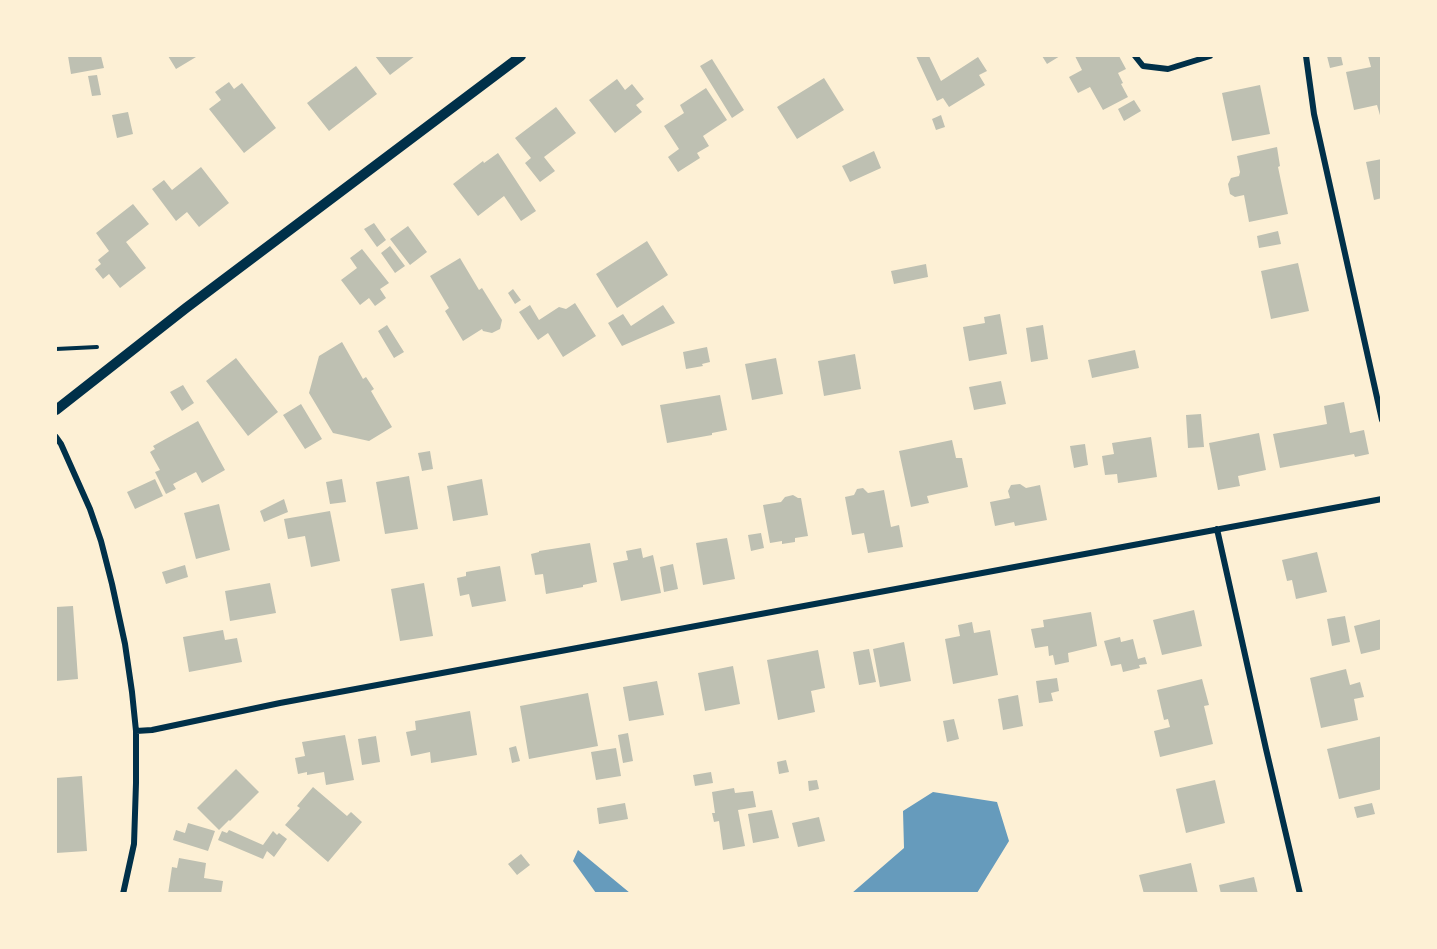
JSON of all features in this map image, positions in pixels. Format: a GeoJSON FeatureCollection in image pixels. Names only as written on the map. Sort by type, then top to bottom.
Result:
{"type":"FeatureCollection","features":[{"type":"Feature","properties":{"kind":"street"},"geometry":{"type":"LineString","coordinates":[[56,410],[186,308],[520,56]]}},
{"type":"Feature","properties":{"kind":"street"},"geometry":{"type":"LineString","coordinates":[[1135,56],[1143,66],[1168,69],[1210,56]]}},
{"type":"Feature","properties":{"kind":"street"},"geometry":{"type":"LineString","coordinates":[[1306,56],[1314,114],[1382,420]]}},
{"type":"Feature","properties":{"kind":"street"},"geometry":{"type":"LineString","coordinates":[[56,437],[90,508],[104,552],[125,644],[136,731],[136,783],[134,844],[123,894]]}},
{"type":"Feature","properties":{"kind":"street"},"geometry":{"type":"LineString","coordinates":[[136,731],[153,730],[280,703],[1382,499]]}},
{"type":"Feature","properties":{"kind":"street"},"geometry":{"type":"LineString","coordinates":[[1217,529],[1300,894]]}},
{"type":"Feature","properties":{"kind":"path"},"geometry":{"type":"LineString","coordinates":[[56,349],[97,347]]}},
{"type":"Feature","properties":{"kind":"water"},"geometry":{"type":"Polygon","coordinates":[[[933,792],[997,802],[1009,841],[977,893],[852,893],[904,848],[903,811],[933,792]]]}},
{"type":"Feature","properties":{"kind":"water"},"geometry":{"type":"Polygon","coordinates":[[[578,850],[630,893],[596,893],[573,861],[578,850]]]}},
{"type":"Feature","properties":{"kind":"building"},"geometry":{"type":"Polygon","coordinates":[[[68,56],[101,56],[104,68],[71,74],[68,56]]]}},
{"type":"Feature","properties":{"kind":"building"},"geometry":{"type":"Polygon","coordinates":[[[168,56],[195,56],[196,57],[176,69],[168,56]]]}},
{"type":"Feature","properties":{"kind":"building"},"geometry":{"type":"Polygon","coordinates":[[[375,56],[415,56],[390,75],[375,56]]]}},
{"type":"Feature","properties":{"kind":"building"},"geometry":{"type":"Polygon","coordinates":[[[916,56],[929,56],[941,81],[978,57],[987,71],[979,75],[985,85],[949,107],[943,98],[937,101],[916,56]]]}},
{"type":"Feature","properties":{"kind":"building"},"geometry":{"type":"Polygon","coordinates":[[[1042,56],[1060,56],[1047,64],[1042,56]]]}},
{"type":"Feature","properties":{"kind":"building"},"geometry":{"type":"Polygon","coordinates":[[[1075,56],[1119,56],[1126,69],[1118,73],[1128,97],[1103,110],[1090,87],[1078,93],[1069,77],[1082,70],[1075,56]]]}},
{"type":"Feature","properties":{"kind":"building"},"geometry":{"type":"Polygon","coordinates":[[[1327,56],[1341,56],[1343,65],[1330,68],[1327,56]]]}},
{"type":"Feature","properties":{"kind":"building"},"geometry":{"type":"Polygon","coordinates":[[[1368,56],[1382,56],[1382,122],[1377,105],[1354,110],[1346,72],[1371,67],[1368,56]]]}},
{"type":"Feature","properties":{"kind":"building"},"geometry":{"type":"Polygon","coordinates":[[[712,59],[744,110],[732,118],[700,66],[712,59]]]}},
{"type":"Feature","properties":{"kind":"building"},"geometry":{"type":"Polygon","coordinates":[[[356,66],[377,94],[329,131],[307,103],[356,66]]]}},
{"type":"Feature","properties":{"kind":"building"},"geometry":{"type":"Polygon","coordinates":[[[97,75],[101,95],[92,96],[88,76],[97,75]]]}},
{"type":"Feature","properties":{"kind":"building"},"geometry":{"type":"Polygon","coordinates":[[[824,78],[844,110],[797,139],[777,107],[824,78]]]}},
{"type":"Feature","properties":{"kind":"building"},"geometry":{"type":"Polygon","coordinates":[[[617,79],[625,90],[632,84],[644,99],[636,105],[642,112],[615,133],[589,100],[617,79]]]}},
{"type":"Feature","properties":{"kind":"building"},"geometry":{"type":"Polygon","coordinates":[[[229,82],[234,89],[242,83],[276,128],[244,153],[209,109],[221,100],[215,92],[229,82]]]}},
{"type":"Feature","properties":{"kind":"building"},"geometry":{"type":"Polygon","coordinates":[[[1260,85],[1270,134],[1232,141],[1222,93],[1260,85]]]}},
{"type":"Feature","properties":{"kind":"building"},"geometry":{"type":"Polygon","coordinates":[[[706,88],[727,120],[703,136],[709,146],[697,153],[700,158],[678,172],[668,157],[679,149],[664,126],[684,113],[680,105],[706,88]]]}},
{"type":"Feature","properties":{"kind":"building"},"geometry":{"type":"Polygon","coordinates":[[[1134,100],[1141,111],[1124,121],[1118,109],[1134,100]]]}},
{"type":"Feature","properties":{"kind":"building"},"geometry":{"type":"Polygon","coordinates":[[[556,107],[576,133],[544,157],[555,171],[540,182],[525,163],[531,158],[515,138],[556,107]]]}},
{"type":"Feature","properties":{"kind":"building"},"geometry":{"type":"Polygon","coordinates":[[[128,112],[133,134],[117,138],[112,115],[128,112]]]}},
{"type":"Feature","properties":{"kind":"building"},"geometry":{"type":"Polygon","coordinates":[[[941,115],[945,127],[936,130],[932,119],[941,115]]]}},
{"type":"Feature","properties":{"kind":"building"},"geometry":{"type":"Polygon","coordinates":[[[1277,147],[1280,166],[1278,167],[1288,214],[1249,222],[1244,195],[1235,197],[1230,194],[1228,184],[1231,178],[1239,176],[1237,156],[1277,147]]]}},
{"type":"Feature","properties":{"kind":"building"},"geometry":{"type":"Polygon","coordinates":[[[874,151],[881,168],[850,182],[842,166],[874,151]]]}},
{"type":"Feature","properties":{"kind":"building"},"geometry":{"type":"Polygon","coordinates":[[[498,153],[536,211],[521,221],[504,196],[478,216],[453,184],[483,161],[484,163],[498,153]]]}},
{"type":"Feature","properties":{"kind":"building"},"geometry":{"type":"Polygon","coordinates":[[[1382,159],[1382,198],[1374,200],[1366,162],[1382,159]]]}},
{"type":"Feature","properties":{"kind":"building"},"geometry":{"type":"Polygon","coordinates":[[[201,167],[229,203],[199,227],[187,212],[176,221],[152,189],[164,180],[172,190],[201,167]]]}},
{"type":"Feature","properties":{"kind":"building"},"geometry":{"type":"Polygon","coordinates":[[[133,204],[149,224],[126,242],[146,268],[120,288],[109,274],[103,279],[95,269],[101,264],[98,260],[109,251],[96,233],[133,204]]]}},
{"type":"Feature","properties":{"kind":"building"},"geometry":{"type":"Polygon","coordinates":[[[374,223],[386,240],[377,247],[364,229],[374,223]]]}},
{"type":"Feature","properties":{"kind":"building"},"geometry":{"type":"Polygon","coordinates":[[[408,226],[427,252],[410,265],[390,239],[408,226]]]}},
{"type":"Feature","properties":{"kind":"building"},"geometry":{"type":"Polygon","coordinates":[[[1278,231],[1281,244],[1259,248],[1257,236],[1278,231]]]}},
{"type":"Feature","properties":{"kind":"building"},"geometry":{"type":"Polygon","coordinates":[[[647,241],[668,275],[617,308],[596,274],[647,241]]]}},
{"type":"Feature","properties":{"kind":"building"},"geometry":{"type":"Polygon","coordinates":[[[390,246],[405,266],[395,273],[381,253],[390,246]]]}},
{"type":"Feature","properties":{"kind":"building"},"geometry":{"type":"Polygon","coordinates":[[[362,249],[389,283],[380,289],[386,298],[375,306],[369,298],[360,305],[341,280],[357,268],[350,258],[362,249]]]}},
{"type":"Feature","properties":{"kind":"building"},"geometry":{"type":"Polygon","coordinates":[[[460,258],[479,290],[482,288],[502,320],[500,329],[492,333],[482,329],[463,341],[445,311],[449,308],[430,276],[460,258]]]}},
{"type":"Feature","properties":{"kind":"building"},"geometry":{"type":"Polygon","coordinates":[[[1298,263],[1309,311],[1271,319],[1261,271],[1298,263]]]}},
{"type":"Feature","properties":{"kind":"building"},"geometry":{"type":"Polygon","coordinates":[[[926,264],[928,277],[894,284],[891,271],[926,264]]]}},
{"type":"Feature","properties":{"kind":"building"},"geometry":{"type":"Polygon","coordinates":[[[513,289],[521,300],[515,304],[508,293],[513,289]]]}},
{"type":"Feature","properties":{"kind":"building"},"geometry":{"type":"Polygon","coordinates":[[[575,303],[596,336],[563,357],[548,333],[538,340],[519,312],[530,305],[539,320],[559,307],[566,309],[575,303]]]}},
{"type":"Feature","properties":{"kind":"building"},"geometry":{"type":"Polygon","coordinates":[[[663,305],[675,323],[622,346],[608,323],[623,314],[631,326],[663,305]]]}},
{"type":"Feature","properties":{"kind":"building"},"geometry":{"type":"Polygon","coordinates":[[[1000,314],[1007,354],[969,361],[963,327],[985,323],[984,317],[1000,314]]]}},
{"type":"Feature","properties":{"kind":"building"},"geometry":{"type":"Polygon","coordinates":[[[387,325],[404,352],[394,358],[378,331],[387,325]]]}},
{"type":"Feature","properties":{"kind":"building"},"geometry":{"type":"Polygon","coordinates":[[[1043,325],[1048,359],[1031,362],[1026,328],[1043,325]]]}},
{"type":"Feature","properties":{"kind":"building"},"geometry":{"type":"Polygon","coordinates":[[[342,342],[363,379],[366,377],[374,389],[371,391],[392,427],[369,441],[333,433],[309,393],[319,356],[342,342]]]}},
{"type":"Feature","properties":{"kind":"building"},"geometry":{"type":"Polygon","coordinates":[[[707,347],[710,362],[702,364],[703,366],[686,369],[683,352],[707,347]]]}},
{"type":"Feature","properties":{"kind":"building"},"geometry":{"type":"Polygon","coordinates":[[[1135,350],[1139,368],[1092,378],[1088,360],[1135,350]]]}},
{"type":"Feature","properties":{"kind":"building"},"geometry":{"type":"Polygon","coordinates":[[[855,354],[861,389],[824,396],[818,361],[855,354]]]}},
{"type":"Feature","properties":{"kind":"building"},"geometry":{"type":"Polygon","coordinates":[[[236,358],[278,412],[248,436],[206,381],[236,358]]]}},
{"type":"Feature","properties":{"kind":"building"},"geometry":{"type":"Polygon","coordinates":[[[776,358],[783,394],[752,400],[745,364],[776,358]]]}},
{"type":"Feature","properties":{"kind":"building"},"geometry":{"type":"Polygon","coordinates":[[[1001,381],[1006,404],[974,410],[969,387],[1001,381]]]}},
{"type":"Feature","properties":{"kind":"building"},"geometry":{"type":"Polygon","coordinates":[[[183,385],[194,403],[182,411],[170,392],[183,385]]]}},
{"type":"Feature","properties":{"kind":"building"},"geometry":{"type":"Polygon","coordinates":[[[720,395],[727,430],[667,443],[660,405],[720,395]]]}},
{"type":"Feature","properties":{"kind":"building"},"geometry":{"type":"Polygon","coordinates":[[[1344,402],[1350,433],[1364,430],[1369,454],[1355,457],[1354,454],[1280,468],[1273,434],[1327,424],[1324,406],[1344,402]]]}},
{"type":"Feature","properties":{"kind":"building"},"geometry":{"type":"Polygon","coordinates":[[[301,404],[322,439],[305,449],[283,415],[301,404]]]}},
{"type":"Feature","properties":{"kind":"building"},"geometry":{"type":"Polygon","coordinates":[[[1201,414],[1204,447],[1188,448],[1186,415],[1201,414]]]}},
{"type":"Feature","properties":{"kind":"building"},"geometry":{"type":"Polygon","coordinates":[[[198,421],[225,470],[202,483],[196,472],[173,484],[176,489],[166,494],[155,472],[160,470],[150,452],[155,449],[153,446],[198,421]]]}},
{"type":"Feature","properties":{"kind":"building"},"geometry":{"type":"Polygon","coordinates":[[[1259,433],[1266,470],[1238,476],[1240,486],[1218,490],[1209,443],[1259,433]]]}},
{"type":"Feature","properties":{"kind":"building"},"geometry":{"type":"Polygon","coordinates":[[[1151,437],[1157,477],[1118,483],[1117,474],[1105,475],[1102,456],[1114,454],[1112,443],[1151,437]]]}},
{"type":"Feature","properties":{"kind":"building"},"geometry":{"type":"Polygon","coordinates":[[[952,440],[956,458],[962,458],[968,487],[927,496],[929,503],[911,507],[899,451],[952,440]]]}},
{"type":"Feature","properties":{"kind":"building"},"geometry":{"type":"Polygon","coordinates":[[[1085,444],[1088,465],[1074,468],[1070,446],[1085,444]]]}},
{"type":"Feature","properties":{"kind":"building"},"geometry":{"type":"Polygon","coordinates":[[[430,451],[433,469],[422,471],[418,453],[430,451]]]}},
{"type":"Feature","properties":{"kind":"building"},"geometry":{"type":"Polygon","coordinates":[[[409,476],[418,529],[385,534],[376,482],[409,476]]]}},
{"type":"Feature","properties":{"kind":"building"},"geometry":{"type":"Polygon","coordinates":[[[155,479],[163,496],[135,509],[127,492],[155,479]]]}},
{"type":"Feature","properties":{"kind":"building"},"geometry":{"type":"Polygon","coordinates":[[[342,479],[346,502],[330,504],[326,482],[342,479]]]}},
{"type":"Feature","properties":{"kind":"building"},"geometry":{"type":"Polygon","coordinates":[[[482,479],[488,515],[453,521],[447,486],[482,479]]]}},
{"type":"Feature","properties":{"kind":"building"},"geometry":{"type":"Polygon","coordinates":[[[1020,484],[1026,488],[1040,485],[1047,520],[1015,526],[1014,522],[995,526],[990,502],[1010,498],[1008,491],[1011,485],[1020,484]]]}},
{"type":"Feature","properties":{"kind":"building"},"geometry":{"type":"Polygon","coordinates":[[[863,488],[868,493],[884,490],[891,527],[899,525],[903,547],[868,553],[864,533],[852,535],[845,497],[854,495],[857,489],[863,488]]]}},
{"type":"Feature","properties":{"kind":"building"},"geometry":{"type":"Polygon","coordinates":[[[793,495],[801,498],[808,536],[795,538],[795,542],[770,543],[763,505],[781,502],[785,497],[793,495]]]}},
{"type":"Feature","properties":{"kind":"building"},"geometry":{"type":"Polygon","coordinates":[[[284,499],[288,512],[264,522],[260,511],[284,499]]]}},
{"type":"Feature","properties":{"kind":"building"},"geometry":{"type":"Polygon","coordinates":[[[219,504],[230,550],[196,559],[184,513],[219,504]]]}},
{"type":"Feature","properties":{"kind":"building"},"geometry":{"type":"Polygon","coordinates":[[[330,511],[340,561],[311,567],[305,536],[288,539],[284,519],[330,511]]]}},
{"type":"Feature","properties":{"kind":"building"},"geometry":{"type":"Polygon","coordinates":[[[761,533],[764,548],[751,551],[748,535],[761,533]]]}},
{"type":"Feature","properties":{"kind":"building"},"geometry":{"type":"Polygon","coordinates":[[[727,538],[735,579],[703,585],[696,543],[727,538]]]}},
{"type":"Feature","properties":{"kind":"building"},"geometry":{"type":"Polygon","coordinates":[[[590,543],[597,582],[546,594],[543,574],[535,575],[531,554],[590,543]]]}},
{"type":"Feature","properties":{"kind":"building"},"geometry":{"type":"Polygon","coordinates":[[[641,548],[643,558],[653,555],[661,593],[621,601],[613,563],[628,560],[626,551],[641,548]]]}},
{"type":"Feature","properties":{"kind":"building"},"geometry":{"type":"Polygon","coordinates":[[[1317,552],[1327,592],[1296,599],[1292,580],[1287,581],[1282,560],[1317,552]]]}},
{"type":"Feature","properties":{"kind":"building"},"geometry":{"type":"Polygon","coordinates":[[[673,564],[678,589],[664,592],[660,567],[673,564]]]}},
{"type":"Feature","properties":{"kind":"building"},"geometry":{"type":"Polygon","coordinates":[[[185,565],[188,577],[166,584],[162,572],[185,565]]]}},
{"type":"Feature","properties":{"kind":"building"},"geometry":{"type":"Polygon","coordinates":[[[500,566],[506,601],[472,607],[469,594],[460,596],[457,578],[466,576],[466,572],[500,566]]]}},
{"type":"Feature","properties":{"kind":"building"},"geometry":{"type":"Polygon","coordinates":[[[270,583],[276,613],[230,621],[225,591],[270,583]]]}},
{"type":"Feature","properties":{"kind":"building"},"geometry":{"type":"Polygon","coordinates":[[[424,583],[433,636],[400,641],[391,589],[424,583]]]}},
{"type":"Feature","properties":{"kind":"building"},"geometry":{"type":"Polygon","coordinates":[[[73,606],[78,679],[56,681],[56,607],[73,606]]]}},
{"type":"Feature","properties":{"kind":"building"},"geometry":{"type":"Polygon","coordinates":[[[1194,610],[1202,646],[1162,655],[1153,620],[1194,610]]]}},
{"type":"Feature","properties":{"kind":"building"},"geometry":{"type":"Polygon","coordinates":[[[1091,612],[1097,646],[1068,653],[1069,662],[1055,665],[1053,655],[1049,656],[1048,646],[1035,648],[1031,629],[1044,627],[1043,620],[1091,612]]]}},
{"type":"Feature","properties":{"kind":"building"},"geometry":{"type":"Polygon","coordinates":[[[1345,616],[1350,642],[1332,646],[1327,619],[1345,616]]]}},
{"type":"Feature","properties":{"kind":"building"},"geometry":{"type":"Polygon","coordinates":[[[1382,619],[1382,649],[1361,654],[1354,626],[1382,619]]]}},
{"type":"Feature","properties":{"kind":"building"},"geometry":{"type":"Polygon","coordinates":[[[972,622],[974,633],[990,630],[998,675],[953,684],[945,639],[960,636],[958,625],[972,622]]]}},
{"type":"Feature","properties":{"kind":"building"},"geometry":{"type":"Polygon","coordinates":[[[223,630],[225,640],[237,638],[242,662],[189,672],[183,637],[223,630]]]}},
{"type":"Feature","properties":{"kind":"building"},"geometry":{"type":"Polygon","coordinates":[[[1120,637],[1121,642],[1133,639],[1138,659],[1145,657],[1147,664],[1123,672],[1121,664],[1111,666],[1104,641],[1120,637]]]}},
{"type":"Feature","properties":{"kind":"building"},"geometry":{"type":"Polygon","coordinates":[[[904,642],[911,681],[880,687],[873,649],[904,642]]]}},
{"type":"Feature","properties":{"kind":"building"},"geometry":{"type":"Polygon","coordinates":[[[869,649],[876,682],[859,685],[853,652],[869,649]]]}},
{"type":"Feature","properties":{"kind":"building"},"geometry":{"type":"Polygon","coordinates":[[[818,650],[825,688],[811,691],[815,712],[778,720],[767,660],[818,650]]]}},
{"type":"Feature","properties":{"kind":"building"},"geometry":{"type":"Polygon","coordinates":[[[733,666],[740,704],[705,711],[698,673],[733,666]]]}},
{"type":"Feature","properties":{"kind":"building"},"geometry":{"type":"Polygon","coordinates":[[[1346,669],[1350,685],[1360,682],[1364,697],[1354,699],[1358,720],[1321,728],[1310,678],[1346,669]]]}},
{"type":"Feature","properties":{"kind":"building"},"geometry":{"type":"Polygon","coordinates":[[[1057,678],[1059,691],[1051,693],[1053,701],[1039,703],[1036,681],[1057,678]]]}},
{"type":"Feature","properties":{"kind":"building"},"geometry":{"type":"Polygon","coordinates":[[[1202,679],[1209,705],[1204,706],[1213,744],[1160,757],[1154,731],[1170,727],[1168,719],[1164,720],[1157,690],[1202,679]]]}},
{"type":"Feature","properties":{"kind":"building"},"geometry":{"type":"Polygon","coordinates":[[[657,681],[664,715],[629,721],[623,687],[657,681]]]}},
{"type":"Feature","properties":{"kind":"building"},"geometry":{"type":"Polygon","coordinates":[[[588,693],[598,746],[529,759],[520,706],[588,693]]]}},
{"type":"Feature","properties":{"kind":"building"},"geometry":{"type":"Polygon","coordinates":[[[1018,695],[1023,726],[1003,730],[998,699],[1018,695]]]}},
{"type":"Feature","properties":{"kind":"building"},"geometry":{"type":"Polygon","coordinates":[[[470,711],[477,755],[431,763],[430,752],[411,756],[406,732],[416,730],[415,721],[470,711]]]}},
{"type":"Feature","properties":{"kind":"building"},"geometry":{"type":"Polygon","coordinates":[[[954,719],[959,739],[947,742],[943,721],[954,719]]]}},
{"type":"Feature","properties":{"kind":"building"},"geometry":{"type":"Polygon","coordinates":[[[628,733],[633,761],[623,763],[618,735],[628,733]]]}},
{"type":"Feature","properties":{"kind":"building"},"geometry":{"type":"Polygon","coordinates":[[[345,735],[354,780],[326,785],[324,772],[298,774],[295,758],[305,756],[302,742],[345,735]]]}},
{"type":"Feature","properties":{"kind":"building"},"geometry":{"type":"Polygon","coordinates":[[[376,736],[380,762],[362,765],[358,739],[376,736]]]}},
{"type":"Feature","properties":{"kind":"building"},"geometry":{"type":"Polygon","coordinates":[[[1382,736],[1382,789],[1339,799],[1327,749],[1382,736]]]}},
{"type":"Feature","properties":{"kind":"building"},"geometry":{"type":"Polygon","coordinates":[[[516,746],[520,761],[512,763],[509,748],[516,746]]]}},
{"type":"Feature","properties":{"kind":"building"},"geometry":{"type":"Polygon","coordinates":[[[616,748],[621,776],[596,780],[591,752],[616,748]]]}},
{"type":"Feature","properties":{"kind":"building"},"geometry":{"type":"Polygon","coordinates":[[[786,760],[789,772],[779,774],[777,762],[786,760]]]}},
{"type":"Feature","properties":{"kind":"building"},"geometry":{"type":"Polygon","coordinates":[[[236,769],[259,792],[219,830],[197,808],[236,769]]]}},
{"type":"Feature","properties":{"kind":"building"},"geometry":{"type":"Polygon","coordinates":[[[711,772],[713,783],[695,786],[693,775],[711,772]]]}},
{"type":"Feature","properties":{"kind":"building"},"geometry":{"type":"Polygon","coordinates":[[[82,776],[87,851],[56,853],[56,778],[82,776]]]}},
{"type":"Feature","properties":{"kind":"building"},"geometry":{"type":"Polygon","coordinates":[[[817,780],[819,789],[809,791],[808,781],[817,780]]]}},
{"type":"Feature","properties":{"kind":"building"},"geometry":{"type":"Polygon","coordinates":[[[1215,780],[1225,823],[1186,833],[1176,789],[1215,780]]]}},
{"type":"Feature","properties":{"kind":"building"},"geometry":{"type":"Polygon","coordinates":[[[313,787],[347,816],[351,812],[362,822],[328,862],[285,825],[300,808],[297,806],[313,787]]]}},
{"type":"Feature","properties":{"kind":"building"},"geometry":{"type":"Polygon","coordinates":[[[734,788],[735,793],[753,791],[756,807],[738,810],[745,846],[723,850],[719,821],[714,822],[712,813],[715,813],[712,792],[734,788]]]}},
{"type":"Feature","properties":{"kind":"building"},"geometry":{"type":"Polygon","coordinates":[[[625,803],[628,819],[599,824],[597,808],[625,803]]]}},
{"type":"Feature","properties":{"kind":"building"},"geometry":{"type":"Polygon","coordinates":[[[1372,803],[1375,814],[1357,818],[1354,807],[1372,803]]]}},
{"type":"Feature","properties":{"kind":"building"},"geometry":{"type":"Polygon","coordinates":[[[772,810],[779,838],[753,843],[748,814],[772,810]]]}},
{"type":"Feature","properties":{"kind":"building"},"geometry":{"type":"Polygon","coordinates":[[[819,817],[825,841],[798,847],[792,823],[819,817]]]}},
{"type":"Feature","properties":{"kind":"building"},"geometry":{"type":"Polygon","coordinates":[[[188,823],[215,831],[208,851],[173,840],[176,830],[185,833],[188,823]]]}},
{"type":"Feature","properties":{"kind":"building"},"geometry":{"type":"Polygon","coordinates":[[[229,830],[263,845],[273,831],[287,839],[274,857],[267,851],[263,859],[218,840],[222,831],[227,833],[229,830]]]}},
{"type":"Feature","properties":{"kind":"building"},"geometry":{"type":"Polygon","coordinates":[[[521,854],[530,865],[517,875],[508,864],[521,854]]]}},
{"type":"Feature","properties":{"kind":"building"},"geometry":{"type":"Polygon","coordinates":[[[179,858],[206,863],[204,878],[223,881],[221,894],[168,894],[172,867],[177,868],[179,858]]]}},
{"type":"Feature","properties":{"kind":"building"},"geometry":{"type":"Polygon","coordinates":[[[1191,863],[1198,894],[1144,894],[1139,875],[1191,863]]]}},
{"type":"Feature","properties":{"kind":"building"},"geometry":{"type":"Polygon","coordinates":[[[1254,877],[1258,894],[1221,894],[1219,885],[1254,877]]]}}]}
